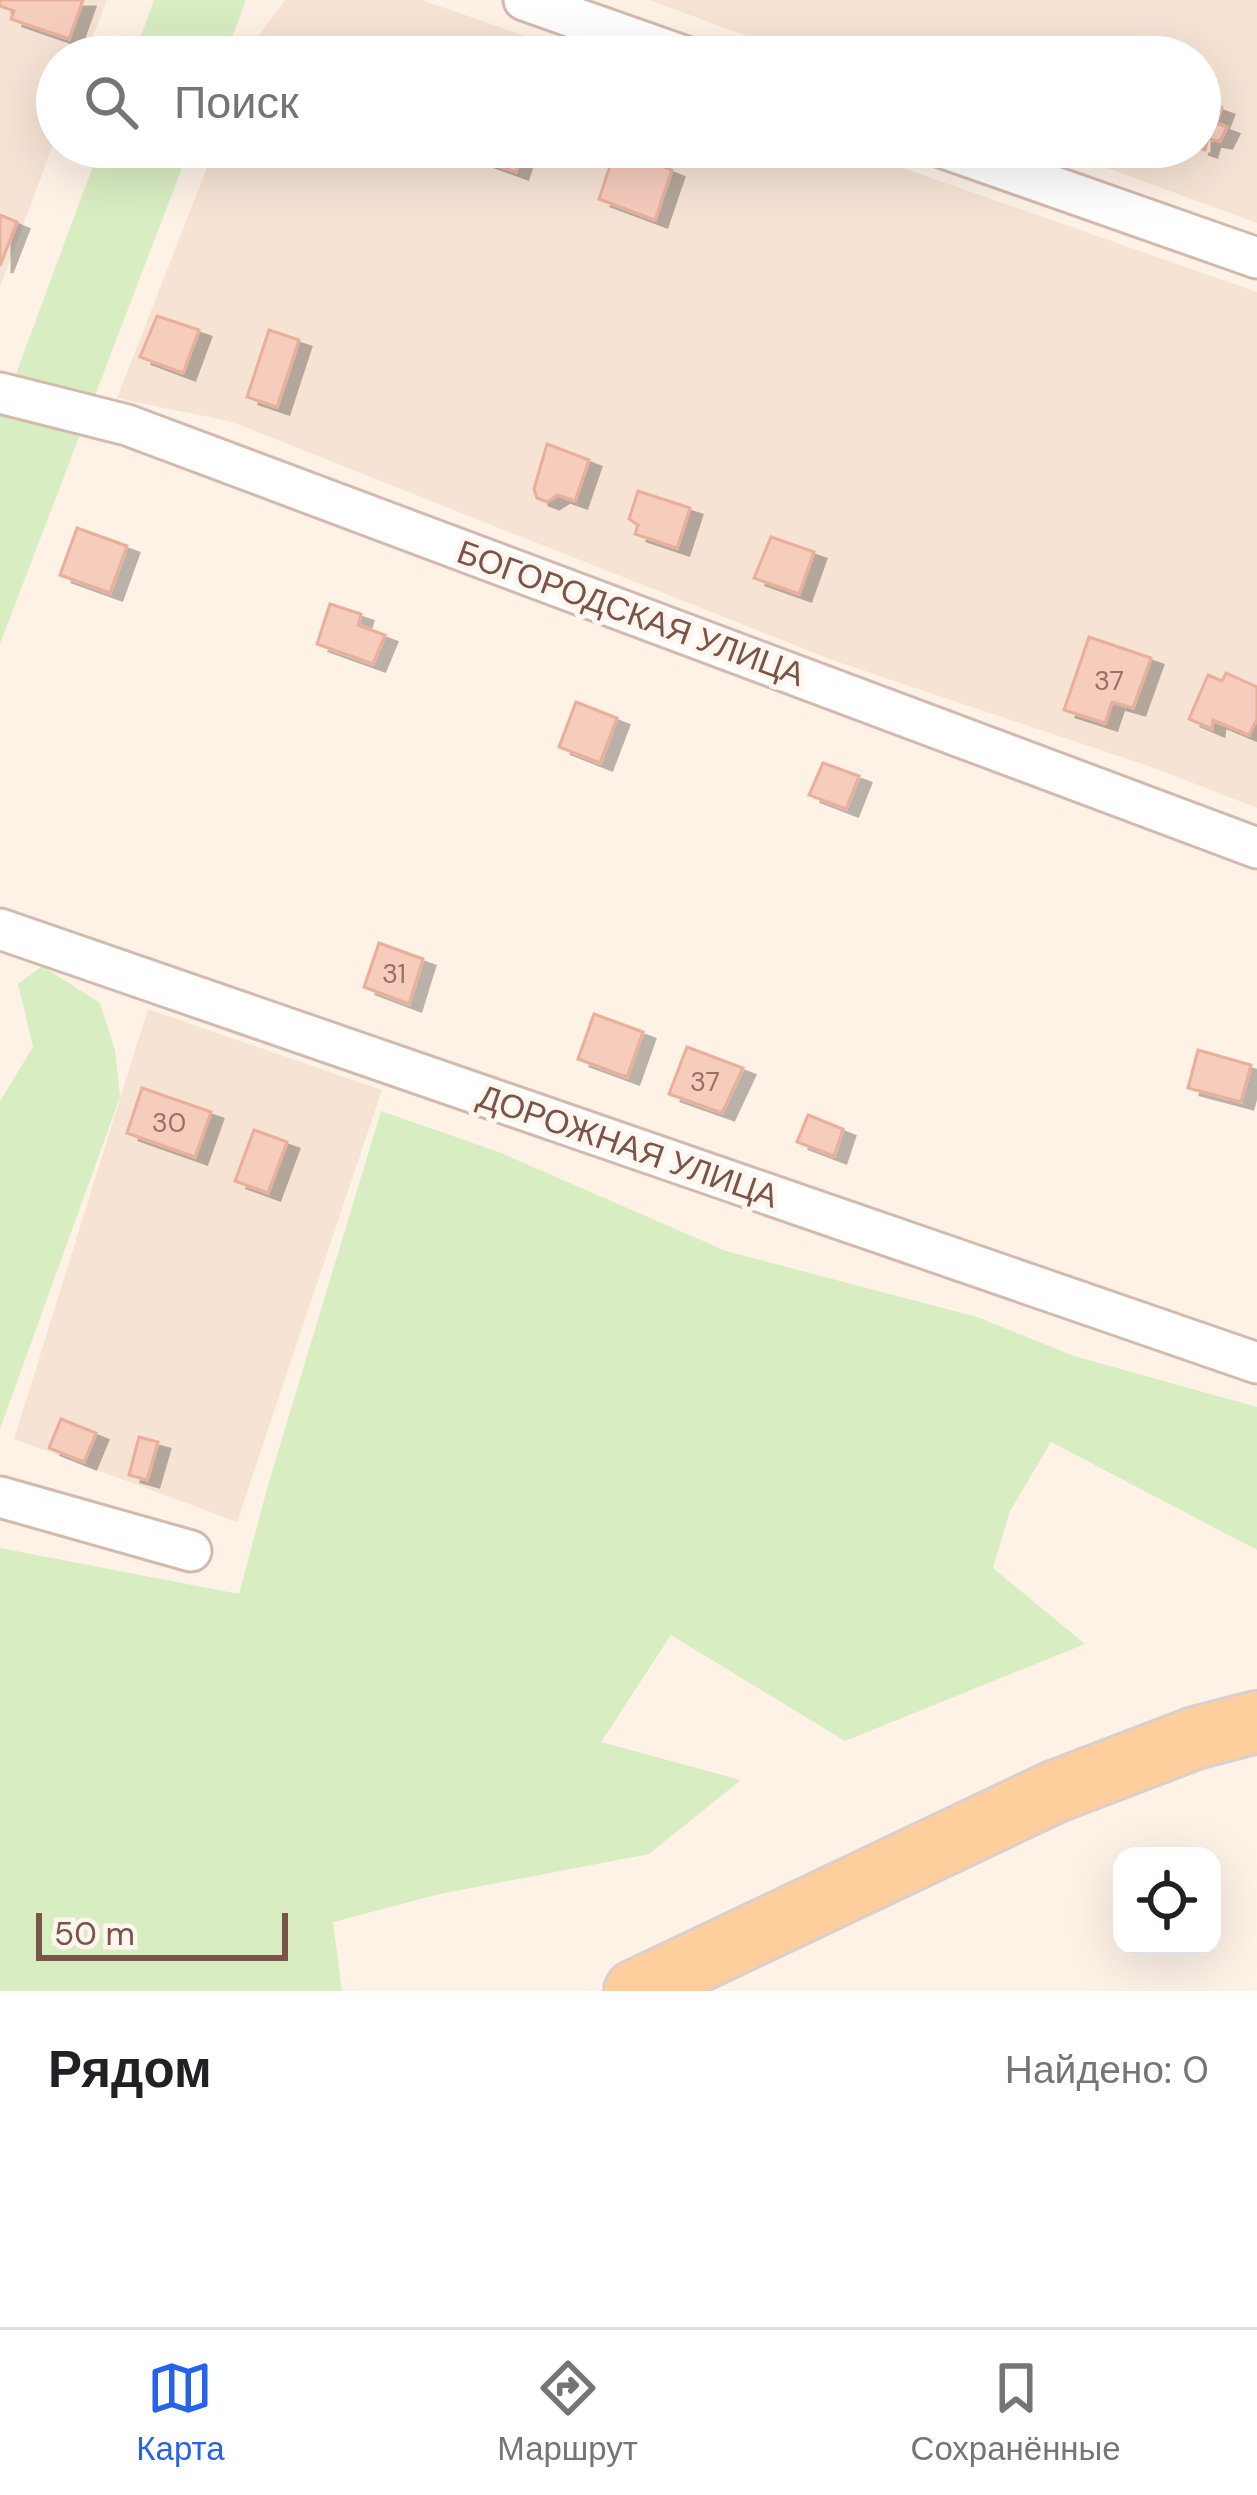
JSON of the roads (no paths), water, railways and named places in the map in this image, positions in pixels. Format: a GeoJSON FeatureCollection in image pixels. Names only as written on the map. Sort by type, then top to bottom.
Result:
{"type":"FeatureCollection","features":[{"type":"Feature","properties":{"kind":"main road"},"geometry":{"type":"LineString","coordinates":[[635,1991],[1054,1792],[1196,1738],[1257,1721]]}},
{"type":"Feature","properties":{"kind":"street"},"geometry":{"type":"LineString","coordinates":[[524,0],[626,36]]}},
{"type":"Feature","properties":{"kind":"street"},"geometry":{"type":"LineString","coordinates":[[1001,168],[1257,258]]}},
{"type":"Feature","properties":{"kind":"street","name":"БОГОРОДСКАЯ УЛИЦА"},"geometry":{"type":"LineString","coordinates":[[0,393],[127,425],[1257,848]]}},
{"type":"Feature","properties":{"kind":"street","name":"ДОРОЖНАЯ УЛИЦА"},"geometry":{"type":"LineString","coordinates":[[0,929],[1257,1363]]}},
{"type":"Feature","properties":{"kind":"street"},"geometry":{"type":"LineString","coordinates":[[0,1497],[191,1551]]}}]}
